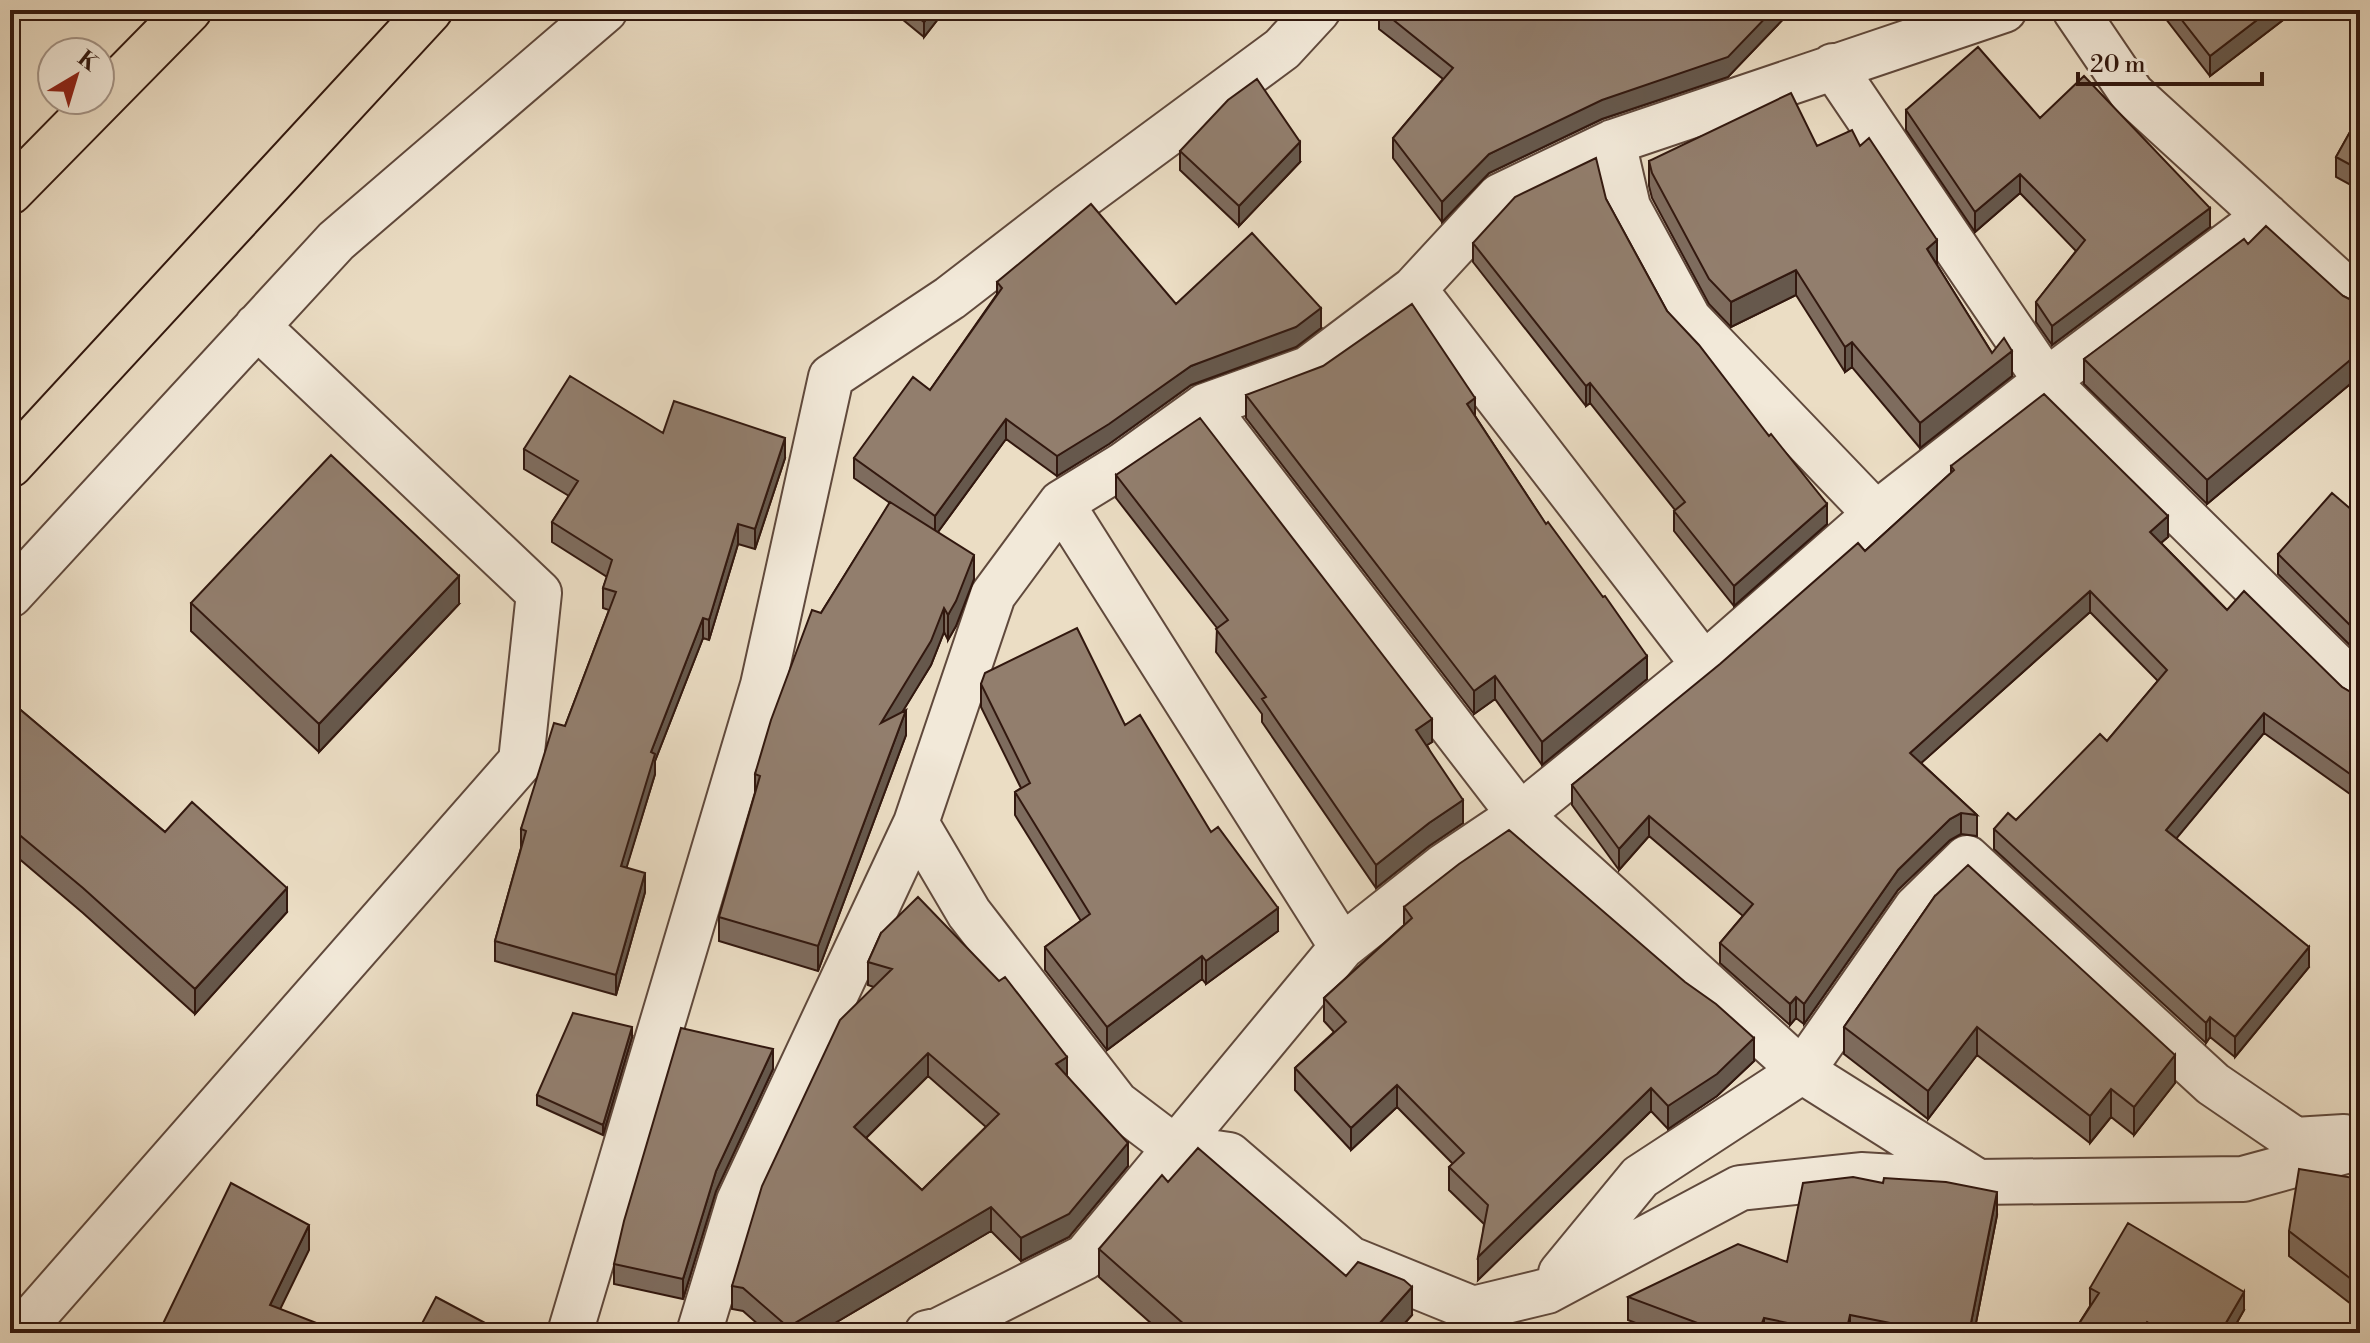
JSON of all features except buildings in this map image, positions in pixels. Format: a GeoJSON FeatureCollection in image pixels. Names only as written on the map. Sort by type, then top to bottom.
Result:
{"type":"FeatureCollection","features":[{"type":"Feature","properties":{"kind":"main road"},"geometry":{"type":"LineString","coordinates":[[10,192],[189,10]]}},
{"type":"Feature","properties":{"kind":"main road"},"geometry":{"type":"LineString","coordinates":[[10,465],[430,10]]}},
{"type":"Feature","properties":{"kind":"street"},"geometry":{"type":"LineString","coordinates":[[10,595],[336,241],[605,10]]}},
{"type":"Feature","properties":{"kind":"street"},"geometry":{"type":"LineString","coordinates":[[570,1333],[763,685],[831,377],[950,298],[1282,49],[1318,10]]}},
{"type":"Feature","properties":{"kind":"street"},"geometry":{"type":"LineString","coordinates":[[699,1333],[739,1201],[916,823],[993,595],[1061,503],[1123,465],[1205,406],[1308,369],[1414,289],[1500,196],[1613,142],[2004,10]]}},
{"type":"Feature","properties":{"kind":"street"},"geometry":{"type":"LineString","coordinates":[[2075,10],[2132,94],[2360,302]]}},
{"type":"Feature","properties":{"kind":"street"},"geometry":{"type":"LineString","coordinates":[[1833,66],[2046,381],[2360,690]]}},
{"type":"Feature","properties":{"kind":"street"},"geometry":{"type":"LineString","coordinates":[[1613,142],[1628,207],[1689,319],[1876,514]]}},
{"type":"Feature","properties":{"kind":"street"},"geometry":{"type":"LineString","coordinates":[[927,1333],[940,1330],[1085,1257],[1342,947],[1444,866],[1520,815],[1704,665],[1876,514],[2046,381],[2266,216]]}},
{"type":"Feature","properties":{"kind":"street"},"geometry":{"type":"LineString","coordinates":[[1414,289],[1704,665]]}},
{"type":"Feature","properties":{"kind":"street"},"geometry":{"type":"LineString","coordinates":[[15,1333],[36,1314],[521,761],[539,593],[257,326]]}},
{"type":"Feature","properties":{"kind":"street"},"geometry":{"type":"LineString","coordinates":[[1205,406],[1520,815],[1802,1071],[1977,1182]]}},
{"type":"Feature","properties":{"kind":"street"},"geometry":{"type":"LineString","coordinates":[[1061,503],[1342,947]]}},
{"type":"Feature","properties":{"kind":"street"},"geometry":{"type":"LineString","coordinates":[[916,823],[969,913],[1116,1103],[1174,1147],[1229,1155],[1350,1259],[1473,1309],[1547,1291],[1740,1188],[1861,1175],[1977,1182],[2243,1179],[2360,1147]]}},
{"type":"Feature","properties":{"kind":"street"},"geometry":{"type":"LineString","coordinates":[[1547,1291],[1640,1177],[1802,1071],[1916,908],[1967,858],[2213,1084],[2295,1140],[2360,1136]]}}]}
